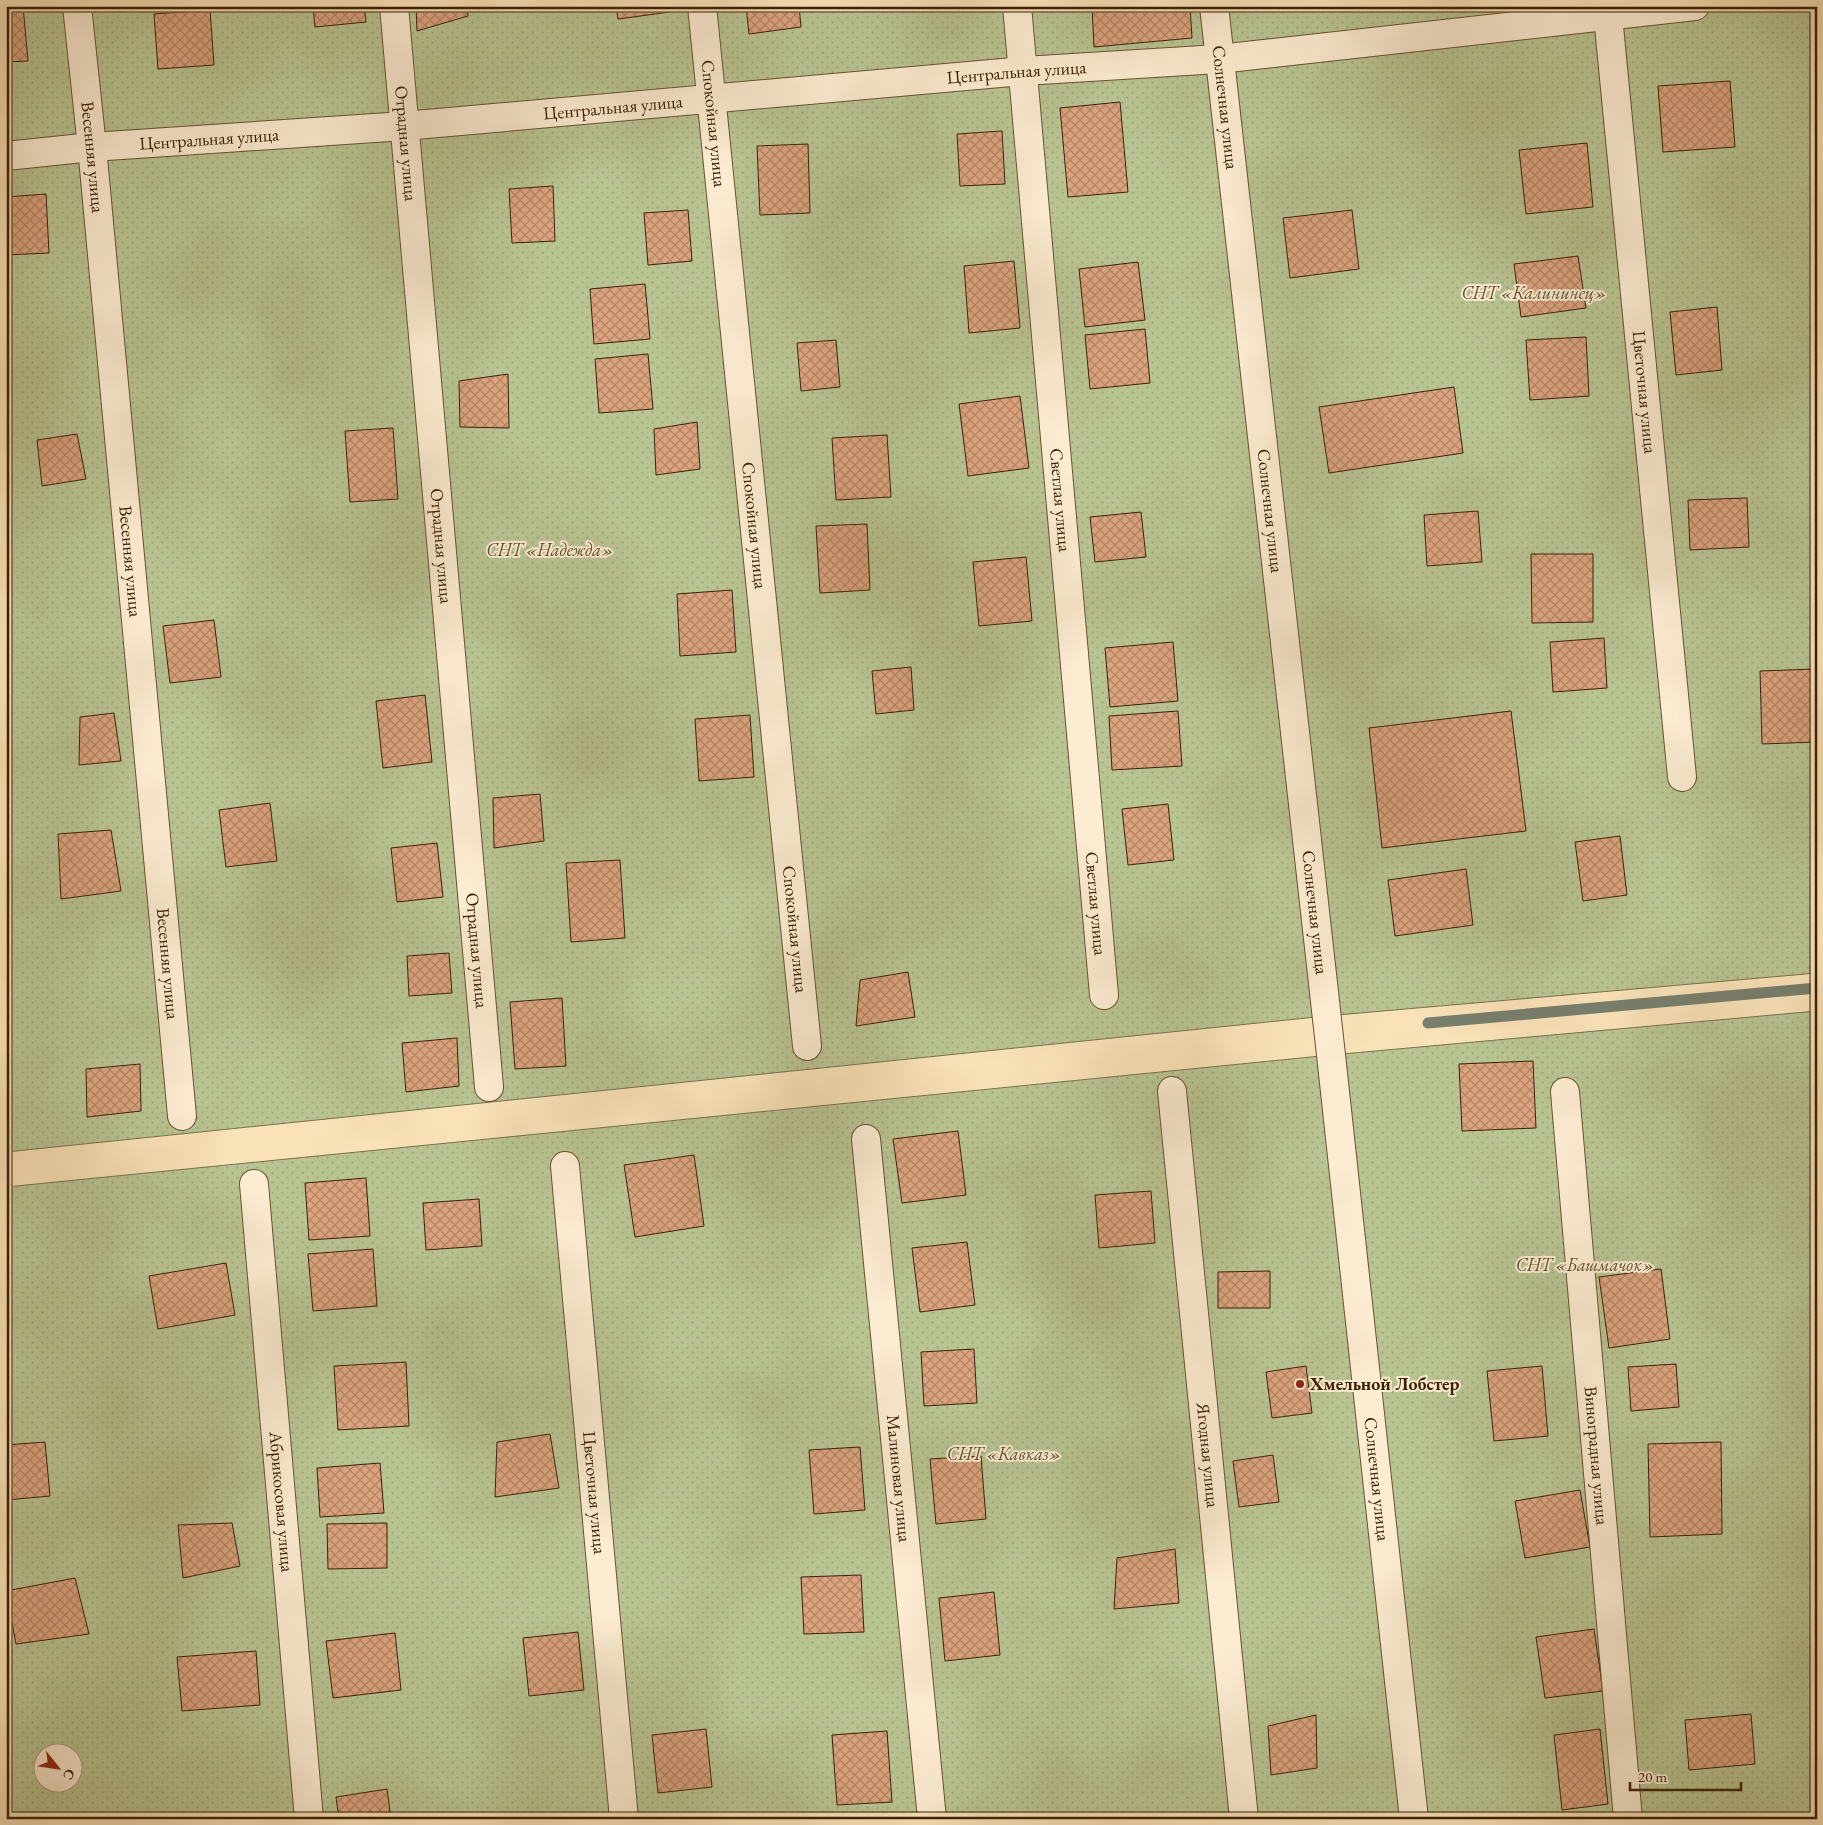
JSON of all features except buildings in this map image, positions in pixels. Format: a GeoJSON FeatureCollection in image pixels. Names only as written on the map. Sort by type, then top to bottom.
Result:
{"type":"FeatureCollection","features":[{"type":"Feature","properties":{"kind":"street","name":"Весенняя улица"},"geometry":{"type":"LineString","coordinates":[[77,6],[92,147],[182,1116]]}},
{"type":"Feature","properties":{"kind":"street","name":"Отрадная улица"},"geometry":{"type":"LineString","coordinates":[[394,6],[489,1087]]}},
{"type":"Feature","properties":{"kind":"street","name":"Спокойная улица"},"geometry":{"type":"LineString","coordinates":[[702,6],[807,1046]]}},
{"type":"Feature","properties":{"kind":"street","name":"Светлая улица"},"geometry":{"type":"LineString","coordinates":[[1017,6],[1104,995]]}},
{"type":"Feature","properties":{"kind":"street","name":"Солнечная улица"},"geometry":{"type":"LineString","coordinates":[[1214,6],[1414,1819]]}},
{"type":"Feature","properties":{"kind":"street","name":"Центральная улица"},"geometry":{"type":"LineString","coordinates":[[6,156],[92,147],[404,126],[1024,71],[1219,60],[1607,11],[1695,6]]}},
{"type":"Feature","properties":{"kind":"street","name":"Цветочная улица"},"geometry":{"type":"LineString","coordinates":[[1607,11],[1682,777]]}},
{"type":"Feature","properties":{"kind":"street","name":"Ягодная улица"},"geometry":{"type":"LineString","coordinates":[[1172,1091],[1244,1819]]}},
{"type":"Feature","properties":{"kind":"street","name":"Виноградная улица"},"geometry":{"type":"LineString","coordinates":[[1565,1092],[1628,1819]]}},
{"type":"Feature","properties":{"kind":"street","name":"Малиновая улица"},"geometry":{"type":"LineString","coordinates":[[866,1138],[932,1819]]}},
{"type":"Feature","properties":{"kind":"street","name":"Цветочная улица"},"geometry":{"type":"LineString","coordinates":[[565,1166],[624,1819]]}},
{"type":"Feature","properties":{"kind":"street","name":"Абрикосовая улица"},"geometry":{"type":"LineString","coordinates":[[254,1184],[309,1819]]}},
{"type":"Feature","properties":{"kind":"green space","name":"СНТ «Надежда»"},"geometry":{"type":"Polygon","coordinates":[[[6,6],[1817,6],[1817,973],[1326,1016],[6,1152],[6,6]]]}},
{"type":"Feature","properties":{"kind":"green space","name":"СНТ «Кавказ»"},"geometry":{"type":"Polygon","coordinates":[[[1817,1011],[1817,1819],[6,1819],[6,1187],[1331,1055],[1817,1011]]]}},
{"type":"Feature","properties":{"kind":"waterway"},"geometry":{"type":"LineString","coordinates":[[1428,1023],[1817,988]]}},
{"type":"Feature","properties":{"kind":"place","name":"Хмельной Лобстер"},"geometry":{"type":"Point","coordinates":[1300,1384]}},
{"type":"Feature","properties":{"kind":"park label","name":"СНТ «Калининец»"},"geometry":{"type":"Point","coordinates":[1534,293]}},
{"type":"Feature","properties":{"kind":"park label","name":"СНТ «Башмачок»"},"geometry":{"type":"Point","coordinates":[1585,1265]}}]}
